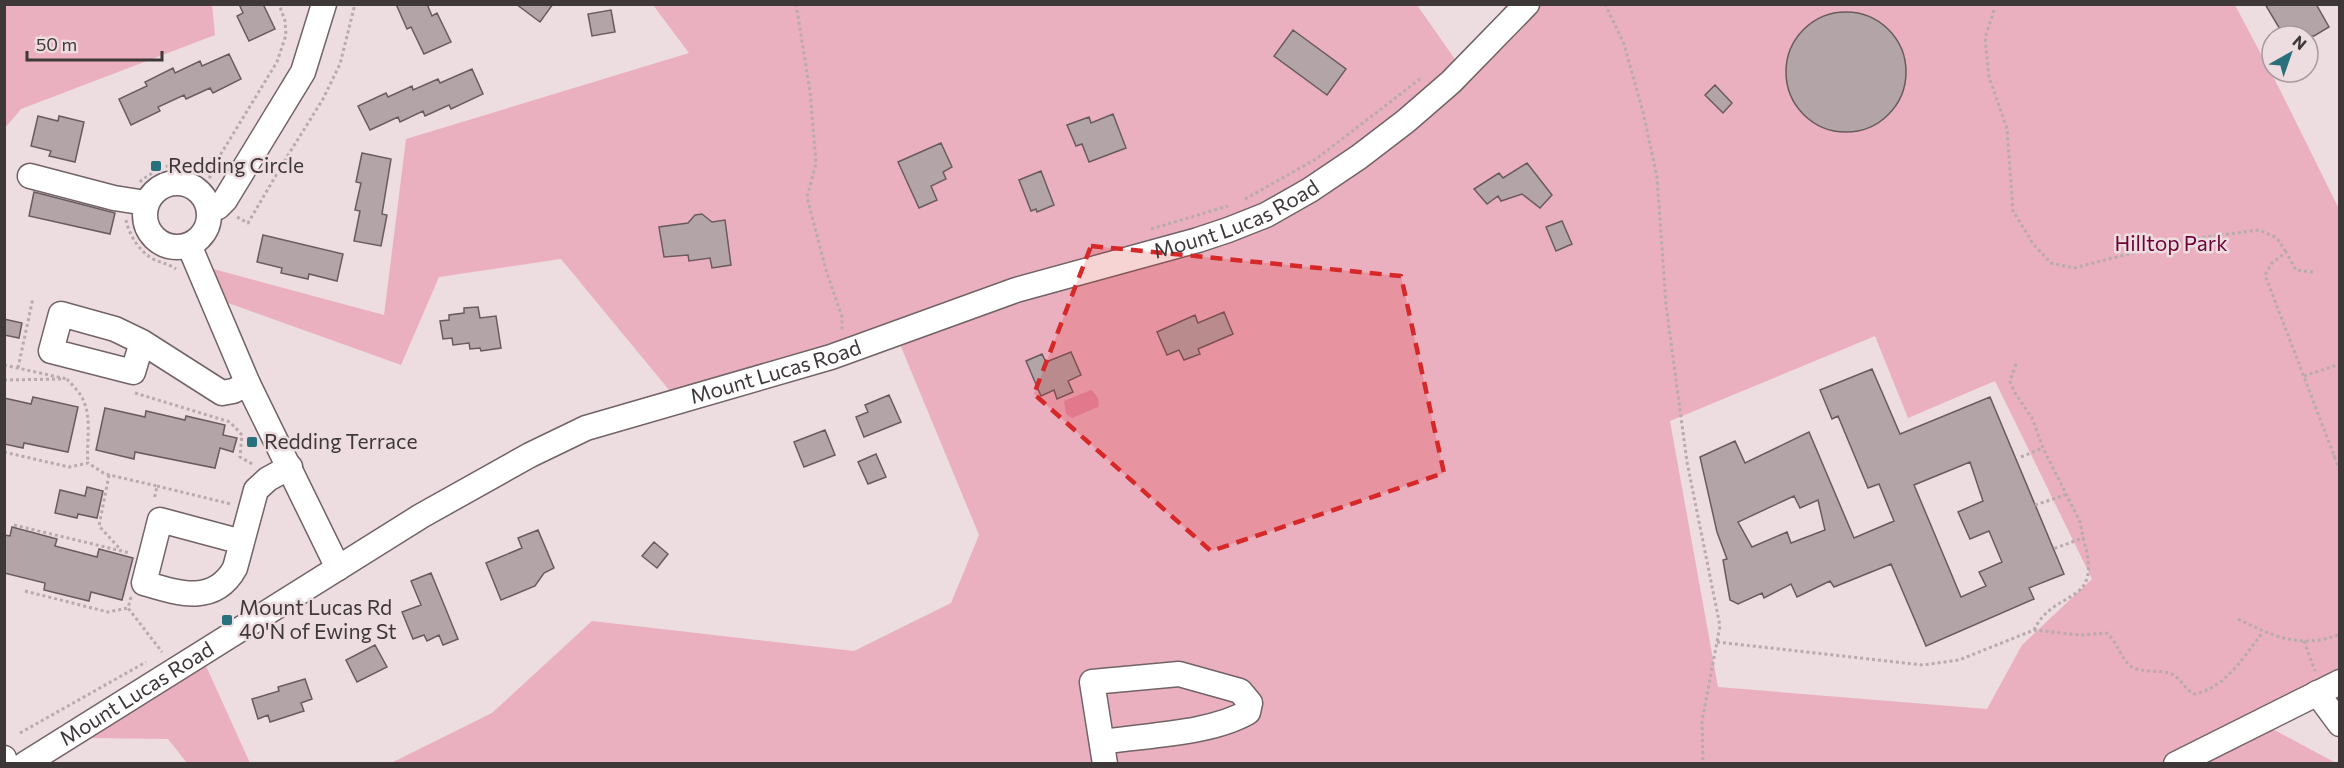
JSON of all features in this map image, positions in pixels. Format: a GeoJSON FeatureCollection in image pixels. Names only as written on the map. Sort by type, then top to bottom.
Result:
{"type":"FeatureCollection","features":[{"type":"Feature","properties":{"kind":"street"},"geometry":{"type":"LineString","coordinates":[[308,4],[317,29]]}},
{"type":"Feature","properties":{"kind":"street"},"geometry":{"type":"LineString","coordinates":[[209,211],[218,207],[225,200],[303,72],[324,4]]}},
{"type":"Feature","properties":{"kind":"street","name":"Mount Lucas Road"},"geometry":{"type":"LineString","coordinates":[[25,764],[422,516],[474,486],[586,428],[831,357],[1016,290],[1208,237],[1266,215],[1349,164],[1406,121],[1451,82],[1527,4]]}},
{"type":"Feature","properties":{"kind":"street"},"geometry":{"type":"LineString","coordinates":[[30,176],[114,198],[136,201],[150,196],[164,185],[181,183],[192,186],[201,193],[209,211],[206,229],[200,238],[189,245],[176,248],[158,242],[150,233],[136,201]]}},
{"type":"Feature","properties":{"kind":"street"},"geometry":{"type":"LineString","coordinates":[[189,245],[248,384],[339,568]]}},
{"type":"Feature","properties":{"kind":"street"},"geometry":{"type":"LineString","coordinates":[[142,342],[222,393],[248,384]]}},
{"type":"Feature","properties":{"kind":"street"},"geometry":{"type":"LineString","coordinates":[[242,542],[256,490],[268,478],[290,467]]}},
{"type":"Feature","properties":{"kind":"street"},"geometry":{"type":"LineString","coordinates":[[1179,674],[1240,691],[1250,703],[1248,712],[1236,719],[1104,753],[1092,682],[1179,674]]}},
{"type":"Feature","properties":{"kind":"street"},"geometry":{"type":"LineString","coordinates":[[2176,764],[2325,684],[2340,724]]}},
{"type":"Feature","properties":{"kind":"street"},"geometry":{"type":"LineString","coordinates":[[4,758],[6,764]]}},
{"type":"Feature","properties":{"kind":"path"},"geometry":{"type":"LineString","coordinates":[[208,175],[277,62],[286,34],[285,21],[279,4]]}},
{"type":"Feature","properties":{"kind":"path"},"geometry":{"type":"LineString","coordinates":[[233,215],[248,223],[323,99],[340,64],[355,4]]}},
{"type":"Feature","properties":{"kind":"path"},"geometry":{"type":"LineString","coordinates":[[796,4],[810,91],[816,164],[807,197],[826,270],[842,317],[842,334]]}},
{"type":"Feature","properties":{"kind":"path"},"geometry":{"type":"LineString","coordinates":[[1605,4],[1624,44],[1643,112],[1657,177],[1666,305],[1687,462],[1720,626],[1702,721],[1703,764]]}},
{"type":"Feature","properties":{"kind":"path"},"geometry":{"type":"LineString","coordinates":[[1994,10],[1985,38],[1989,77],[2007,129],[2013,211],[2034,246],[2051,263],[2074,268],[2183,240],[2259,230],[2277,238],[2296,270],[2313,272]]}},
{"type":"Feature","properties":{"kind":"path"},"geometry":{"type":"LineString","coordinates":[[183,274],[172,266],[152,259],[137,246],[128,230],[143,178],[159,169],[184,162],[200,168],[219,186]]}},
{"type":"Feature","properties":{"kind":"path"},"geometry":{"type":"LineString","coordinates":[[2286,252],[2272,263],[2265,275],[2340,471]]}},
{"type":"Feature","properties":{"kind":"path"},"geometry":{"type":"LineString","coordinates":[[18,368],[33,298]]}},
{"type":"Feature","properties":{"kind":"path"},"geometry":{"type":"LineString","coordinates":[[2016,364],[2010,381],[2015,393],[2032,418],[2043,448],[2080,522],[2090,563],[2089,576],[2085,585],[2042,617],[2034,630]]}},
{"type":"Feature","properties":{"kind":"path"},"geometry":{"type":"LineString","coordinates":[[2304,376],[2340,364]]}},
{"type":"Feature","properties":{"kind":"path"},"geometry":{"type":"LineString","coordinates":[[4,365],[78,381]]}},
{"type":"Feature","properties":{"kind":"path"},"geometry":{"type":"LineString","coordinates":[[4,380],[67,379]]}},
{"type":"Feature","properties":{"kind":"path"},"geometry":{"type":"LineString","coordinates":[[67,379],[83,399],[89,417],[86,443],[88,463]]}},
{"type":"Feature","properties":{"kind":"path"},"geometry":{"type":"LineString","coordinates":[[135,393],[230,422],[242,435],[240,457],[255,466],[251,470]]}},
{"type":"Feature","properties":{"kind":"path"},"geometry":{"type":"LineString","coordinates":[[2021,457],[2043,448]]}},
{"type":"Feature","properties":{"kind":"path"},"geometry":{"type":"LineString","coordinates":[[4,452],[69,467],[88,463],[109,475],[236,506]]}},
{"type":"Feature","properties":{"kind":"path"},"geometry":{"type":"LineString","coordinates":[[2333,457],[2340,455]]}},
{"type":"Feature","properties":{"kind":"path"},"geometry":{"type":"LineString","coordinates":[[109,475],[99,526],[123,551]]}},
{"type":"Feature","properties":{"kind":"path"},"geometry":{"type":"LineString","coordinates":[[151,510],[157,486]]}},
{"type":"Feature","properties":{"kind":"path"},"geometry":{"type":"LineString","coordinates":[[2035,505],[2065,495]]}},
{"type":"Feature","properties":{"kind":"path"},"geometry":{"type":"LineString","coordinates":[[14,525],[132,554]]}},
{"type":"Feature","properties":{"kind":"path"},"geometry":{"type":"LineString","coordinates":[[2054,549],[2084,538]]}},
{"type":"Feature","properties":{"kind":"path"},"geometry":{"type":"LineString","coordinates":[[128,608],[133,587]]}},
{"type":"Feature","properties":{"kind":"path"},"geometry":{"type":"LineString","coordinates":[[25,591],[108,612],[128,608]]}},
{"type":"Feature","properties":{"kind":"path"},"geometry":{"type":"LineString","coordinates":[[128,608],[162,652]]}},
{"type":"Feature","properties":{"kind":"path"},"geometry":{"type":"LineString","coordinates":[[2238,620],[2272,636],[2304,641],[2320,642],[2340,634]]}},
{"type":"Feature","properties":{"kind":"path"},"geometry":{"type":"LineString","coordinates":[[1717,642],[1923,665],[1959,660],[2034,630],[2080,635],[2107,633],[2114,639],[2126,661],[2134,668],[2171,674],[2181,682],[2186,690],[2194,694],[2210,690],[2223,681],[2263,632]]}},
{"type":"Feature","properties":{"kind":"path"},"geometry":{"type":"LineString","coordinates":[[2304,641],[2325,684]]}},
{"type":"Feature","properties":{"kind":"highlighted area"},"geometry":{"type":"Polygon","coordinates":[[[1091,246],[1401,276],[1444,473],[1211,551],[1034,394],[1091,246]]]}},
{"type":"Feature","properties":{"kind":"green space"},"geometry":{"type":"Polygon","coordinates":[[[5,4],[212,5],[215,35],[21,109],[5,128],[5,4]]]}},
{"type":"Feature","properties":{"kind":"green space","name":"Hilltop Park"},"geometry":{"type":"Polygon","coordinates":[[[653,5],[1417,5],[1459,65],[1506,5],[2235,5],[2260,52],[2260,84],[2277,84],[2339,209],[2339,682],[2263,724],[2336,763],[391,763],[492,713],[592,621],[854,651],[951,603],[979,535],[897,337],[679,402],[561,259],[439,277],[401,365],[217,299],[202,266],[384,315],[406,139],[689,53],[653,5]],[[1875,336],[1670,421],[1718,687],[1987,709],[2022,645],[2092,579],[1995,381],[1908,418],[1875,336]]]}},
{"type":"Feature","properties":{"kind":"green space"},"geometry":{"type":"Polygon","coordinates":[[[206,666],[250,763],[187,763],[168,739],[86,738],[206,666]]]}},
{"type":"Feature","properties":{"kind":"shaded area"},"geometry":{"type":"Polygon","coordinates":[[[1091,390],[1098,398],[1098,407],[1072,418],[1066,414],[1064,401],[1091,390]]]}},
{"type":"Feature","properties":{"kind":"building"},"geometry":{"type":"Polygon","coordinates":[[[239,4],[263,4],[275,29],[249,41],[237,16],[243,13],[239,4]]]}},
{"type":"Feature","properties":{"kind":"building"},"geometry":{"type":"Polygon","coordinates":[[[396,4],[427,4],[432,16],[437,13],[451,42],[424,54],[411,27],[407,29],[396,4]]]}},
{"type":"Feature","properties":{"kind":"building"},"geometry":{"type":"Polygon","coordinates":[[[516,4],[553,4],[540,22],[516,4]]]}},
{"type":"Feature","properties":{"kind":"building"},"geometry":{"type":"Polygon","coordinates":[[[2265,4],[2316,4],[2329,27],[2320,32],[2320,24],[2277,24],[2265,4]]]}},
{"type":"Feature","properties":{"kind":"building"},"geometry":{"type":"Polygon","coordinates":[[[611,10],[615,32],[592,36],[588,14],[611,10]]]}},
{"type":"Feature","properties":{"kind":"building"},"geometry":{"type":"Polygon","coordinates":[[[1846,12],[1869,16],[1889,29],[1902,49],[1906,72],[1902,95],[1889,115],[1869,128],[1846,132],[1823,128],[1803,115],[1790,95],[1786,72],[1790,49],[1803,29],[1823,16],[1846,12]]]}},
{"type":"Feature","properties":{"kind":"building"},"geometry":{"type":"Polygon","coordinates":[[[1293,30],[1346,69],[1327,95],[1274,56],[1293,30]]]}},
{"type":"Feature","properties":{"kind":"building"},"geometry":{"type":"Polygon","coordinates":[[[229,54],[241,79],[213,93],[210,88],[186,99],[184,95],[158,107],[160,111],[131,125],[119,99],[147,86],[145,82],[173,68],[175,73],[200,61],[202,66],[229,54]]]}},
{"type":"Feature","properties":{"kind":"building"},"geometry":{"type":"Polygon","coordinates":[[[472,69],[483,94],[451,109],[449,105],[425,116],[423,111],[400,122],[398,117],[370,130],[358,106],[386,93],[388,97],[412,86],[413,90],[438,79],[440,83],[472,69]]]}},
{"type":"Feature","properties":{"kind":"building"},"geometry":{"type":"Polygon","coordinates":[[[1715,85],[1732,103],[1723,113],[1705,95],[1715,85]]]}},
{"type":"Feature","properties":{"kind":"building"},"geometry":{"type":"Polygon","coordinates":[[[1113,114],[1126,148],[1089,162],[1082,144],[1076,146],[1067,125],[1089,117],[1091,123],[1113,114]]]}},
{"type":"Feature","properties":{"kind":"building"},"geometry":{"type":"Polygon","coordinates":[[[38,116],[58,121],[59,116],[84,122],[75,162],[49,156],[51,151],[31,146],[38,116]]]}},
{"type":"Feature","properties":{"kind":"building"},"geometry":{"type":"Polygon","coordinates":[[[941,143],[952,167],[943,172],[946,179],[931,186],[937,200],[919,208],[898,162],[941,143]]]}},
{"type":"Feature","properties":{"kind":"building"},"geometry":{"type":"Polygon","coordinates":[[[362,153],[391,159],[382,214],[387,215],[381,246],[354,241],[360,211],[355,210],[361,183],[356,182],[362,153]]]}},
{"type":"Feature","properties":{"kind":"building"},"geometry":{"type":"Polygon","coordinates":[[[1527,163],[1552,195],[1540,208],[1522,194],[1501,201],[1498,196],[1487,204],[1474,189],[1499,173],[1503,178],[1527,163]]]}},
{"type":"Feature","properties":{"kind":"building"},"geometry":{"type":"Polygon","coordinates":[[[1041,171],[1054,205],[1037,212],[1036,209],[1031,211],[1019,180],[1041,171]]]}},
{"type":"Feature","properties":{"kind":"building"},"geometry":{"type":"Polygon","coordinates":[[[34,192],[115,213],[110,234],[29,216],[34,192]]]}},
{"type":"Feature","properties":{"kind":"building"},"geometry":{"type":"Polygon","coordinates":[[[702,214],[712,222],[725,220],[731,265],[712,268],[710,258],[689,261],[688,255],[664,257],[659,227],[688,223],[695,215],[702,214]]]}},
{"type":"Feature","properties":{"kind":"building"},"geometry":{"type":"Polygon","coordinates":[[[1562,221],[1572,244],[1556,251],[1546,227],[1562,221]]]}},
{"type":"Feature","properties":{"kind":"building"},"geometry":{"type":"Polygon","coordinates":[[[263,235],[343,254],[337,281],[309,274],[308,279],[281,273],[282,268],[257,262],[263,235]]]}},
{"type":"Feature","properties":{"kind":"building"},"geometry":{"type":"Polygon","coordinates":[[[478,307],[480,318],[496,316],[501,348],[481,351],[480,348],[470,349],[469,343],[453,345],[452,338],[443,339],[440,321],[449,320],[449,315],[464,313],[464,308],[478,307]]]}},
{"type":"Feature","properties":{"kind":"building"},"geometry":{"type":"Polygon","coordinates":[[[1224,312],[1233,334],[1198,349],[1200,354],[1184,360],[1179,350],[1167,355],[1157,332],[1195,315],[1198,323],[1224,312]]]}},
{"type":"Feature","properties":{"kind":"building"},"geometry":{"type":"Polygon","coordinates":[[[4,319],[22,323],[19,338],[4,335],[4,319]]]}},
{"type":"Feature","properties":{"kind":"building"},"geometry":{"type":"Polygon","coordinates":[[[1071,352],[1081,375],[1068,381],[1073,392],[1057,399],[1054,390],[1041,396],[1026,361],[1042,354],[1046,362],[1071,352]]]}},
{"type":"Feature","properties":{"kind":"building"},"geometry":{"type":"Polygon","coordinates":[[[1872,369],[1900,434],[1990,397],[2064,574],[2029,588],[2034,599],[1926,646],[1891,564],[1834,587],[1830,581],[1797,597],[1791,584],[1764,598],[1762,593],[1738,604],[1730,600],[1723,560],[1727,559],[1717,532],[1700,457],[1735,441],[1745,463],[1809,432],[1854,538],[1894,521],[1879,484],[1868,488],[1838,416],[1832,419],[1820,390],[1872,369]],[[1970,462],[1914,485],[1961,597],[1986,586],[1979,572],[2002,562],[1989,531],[1970,539],[1958,512],[1983,501],[1970,462]],[[1794,496],[1738,522],[1752,547],[1787,532],[1791,543],[1825,530],[1818,500],[1800,508],[1794,496]]]}},
{"type":"Feature","properties":{"kind":"building"},"geometry":{"type":"Polygon","coordinates":[[[889,395],[901,422],[864,437],[856,417],[868,412],[865,405],[889,395]]]}},
{"type":"Feature","properties":{"kind":"building"},"geometry":{"type":"Polygon","coordinates":[[[33,397],[78,407],[68,452],[24,443],[23,448],[4,444],[4,398],[31,404],[33,397]]]}},
{"type":"Feature","properties":{"kind":"building"},"geometry":{"type":"Polygon","coordinates":[[[105,408],[145,417],[146,411],[185,420],[186,416],[225,425],[223,435],[237,438],[233,452],[220,448],[215,468],[135,452],[134,459],[96,450],[105,408]]]}},
{"type":"Feature","properties":{"kind":"building"},"geometry":{"type":"Polygon","coordinates":[[[825,430],[835,455],[804,467],[794,442],[825,430]]]}},
{"type":"Feature","properties":{"kind":"building"},"geometry":{"type":"Polygon","coordinates":[[[876,454],[886,477],[868,484],[858,462],[876,454]]]}},
{"type":"Feature","properties":{"kind":"building"},"geometry":{"type":"Polygon","coordinates":[[[87,487],[103,491],[97,518],[78,514],[77,518],[55,513],[60,490],[85,496],[87,487]]]}},
{"type":"Feature","properties":{"kind":"building"},"geometry":{"type":"Polygon","coordinates":[[[12,527],[57,539],[55,546],[97,557],[99,549],[133,558],[122,600],[91,592],[89,601],[44,590],[45,583],[4,573],[4,535],[10,536],[12,527]]]}},
{"type":"Feature","properties":{"kind":"building"},"geometry":{"type":"Polygon","coordinates":[[[538,530],[554,568],[544,573],[535,586],[501,600],[486,563],[522,548],[518,538],[538,530]]]}},
{"type":"Feature","properties":{"kind":"building"},"geometry":{"type":"Polygon","coordinates":[[[654,542],[668,554],[657,568],[642,556],[654,542]]]}},
{"type":"Feature","properties":{"kind":"building"},"geometry":{"type":"Polygon","coordinates":[[[431,573],[458,639],[443,645],[439,635],[427,641],[424,635],[413,639],[402,612],[421,605],[411,581],[431,573]]]}},
{"type":"Feature","properties":{"kind":"building"},"geometry":{"type":"Polygon","coordinates":[[[375,645],[387,667],[357,682],[346,660],[375,645]]]}},
{"type":"Feature","properties":{"kind":"building"},"geometry":{"type":"Polygon","coordinates":[[[305,679],[312,699],[301,703],[304,711],[270,722],[268,715],[258,719],[252,699],[279,691],[278,687],[305,679]]]}},
{"type":"Feature","properties":{"kind":"place","name":"Redding Circle"},"geometry":{"type":"Point","coordinates":[156,166]}},
{"type":"Feature","properties":{"kind":"place","name":"Redding Terrace"},"geometry":{"type":"Point","coordinates":[252,442]}},
{"type":"Feature","properties":{"kind":"place","name":"Mount Lucas Rd 40'N of Ewing St"},"geometry":{"type":"Point","coordinates":[227,620]}}]}
